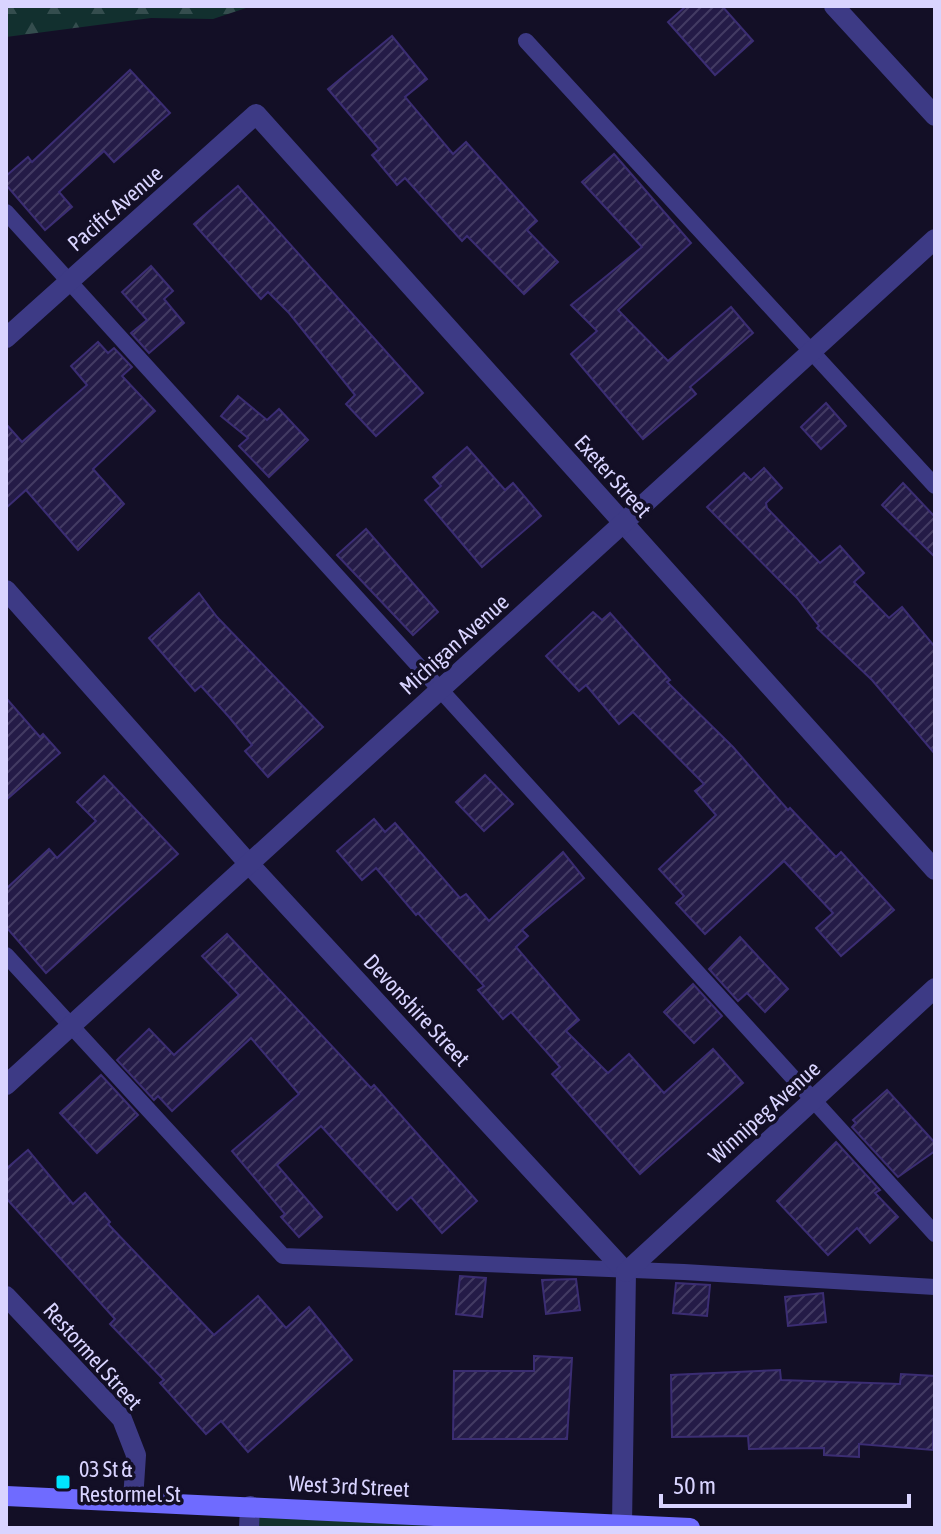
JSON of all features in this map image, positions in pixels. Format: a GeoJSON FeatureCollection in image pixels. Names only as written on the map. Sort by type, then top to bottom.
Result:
{"type":"FeatureCollection","features":[{"type":"Feature","properties":{"kind":"main road","name":"West 3rd Street"},"geometry":{"type":"LineString","coordinates":[[6,1496],[690,1528]]}},
{"type":"Feature","properties":{"kind":"street"},"geometry":{"type":"LineString","coordinates":[[834,6],[935,116]]}},
{"type":"Feature","properties":{"kind":"street","name":"Pacific Avenue"},"geometry":{"type":"LineString","coordinates":[[6,338],[256,114]]}},
{"type":"Feature","properties":{"kind":"street","name":"Exeter Street"},"geometry":{"type":"LineString","coordinates":[[256,114],[935,870]]}},
{"type":"Feature","properties":{"kind":"street","name":"Michigan Avenue"},"geometry":{"type":"LineString","coordinates":[[6,1085],[935,239]]}},
{"type":"Feature","properties":{"kind":"street","name":"Devonshire Street"},"geometry":{"type":"LineString","coordinates":[[6,590],[250,865],[626,1272]]}},
{"type":"Feature","properties":{"kind":"street","name":"Winnipeg Avenue"},"geometry":{"type":"LineString","coordinates":[[626,1272],[935,988]]}},
{"type":"Feature","properties":{"kind":"street"},"geometry":{"type":"LineString","coordinates":[[622,1524],[626,1272]]}},
{"type":"Feature","properties":{"kind":"street","name":"Restormel Street"},"geometry":{"type":"LineString","coordinates":[[6,1296],[122,1419],[136,1455],[133,1500]]}},
{"type":"Feature","properties":{"kind":"street"},"geometry":{"type":"LineString","coordinates":[[249,1528],[250,1506]]}},
{"type":"Feature","properties":{"kind":"lane"},"geometry":{"type":"LineString","coordinates":[[526,41],[935,486]]}},
{"type":"Feature","properties":{"kind":"lane"},"geometry":{"type":"LineString","coordinates":[[6,212],[935,1234]]}},
{"type":"Feature","properties":{"kind":"lane"},"geometry":{"type":"LineString","coordinates":[[6,955],[283,1256],[935,1287]]}},
{"type":"Feature","properties":{"kind":"green space"},"geometry":{"type":"Polygon","coordinates":[[[6,6],[252,6],[213,19],[151,18],[6,37],[6,6]]]}},
{"type":"Feature","properties":{"kind":"green space"},"geometry":{"type":"Polygon","coordinates":[[[250,1506],[690,1528],[249,1528],[250,1506]]]}},
{"type":"Feature","properties":{"kind":"building"},"geometry":{"type":"Polygon","coordinates":[[[686,6],[722,6],[753,41],[715,75],[668,22],[686,6]]]}},
{"type":"Feature","properties":{"kind":"building"},"geometry":{"type":"Polygon","coordinates":[[[392,36],[427,79],[405,97],[453,154],[466,142],[537,221],[527,230],[558,262],[524,294],[467,236],[462,241],[405,178],[397,185],[372,155],[379,149],[328,89],[392,36]]]}},
{"type":"Feature","properties":{"kind":"building"},"geometry":{"type":"Polygon","coordinates":[[[130,70],[170,113],[114,162],[104,151],[59,192],[72,207],[45,230],[6,185],[6,176],[28,157],[32,162],[130,70]]]}},
{"type":"Feature","properties":{"kind":"building"},"geometry":{"type":"Polygon","coordinates":[[[614,154],[691,243],[618,310],[668,361],[731,307],[753,333],[690,387],[696,394],[643,439],[571,354],[597,331],[571,305],[642,247],[582,182],[614,154]]]}},
{"type":"Feature","properties":{"kind":"building"},"geometry":{"type":"Polygon","coordinates":[[[238,186],[423,393],[376,436],[346,404],[355,395],[289,313],[268,292],[261,299],[194,224],[238,186]]]}},
{"type":"Feature","properties":{"kind":"building"},"geometry":{"type":"Polygon","coordinates":[[[151,266],[173,291],[164,299],[184,323],[149,353],[131,333],[147,320],[122,292],[151,266]]]}},
{"type":"Feature","properties":{"kind":"building"},"geometry":{"type":"Polygon","coordinates":[[[98,342],[108,353],[114,348],[132,367],[122,376],[155,411],[93,469],[124,504],[78,550],[26,490],[6,508],[6,424],[22,442],[87,385],[71,366],[98,342]]]}},
{"type":"Feature","properties":{"kind":"building"},"geometry":{"type":"Polygon","coordinates":[[[238,396],[267,420],[279,409],[308,440],[269,477],[239,446],[248,438],[221,416],[238,396]]]}},
{"type":"Feature","properties":{"kind":"building"},"geometry":{"type":"Polygon","coordinates":[[[826,403],[846,426],[821,449],[801,427],[826,403]]]}},
{"type":"Feature","properties":{"kind":"building"},"geometry":{"type":"Polygon","coordinates":[[[467,447],[505,490],[513,483],[541,516],[482,567],[425,500],[441,486],[433,477],[467,447]]]}},
{"type":"Feature","properties":{"kind":"building"},"geometry":{"type":"Polygon","coordinates":[[[764,468],[782,488],[766,503],[767,508],[820,563],[840,546],[864,573],[854,582],[889,618],[902,607],[935,647],[935,754],[872,680],[817,628],[819,626],[797,598],[707,507],[744,473],[751,480],[764,468]]]}},
{"type":"Feature","properties":{"kind":"building"},"geometry":{"type":"Polygon","coordinates":[[[903,483],[935,517],[935,557],[882,505],[903,483]]]}},
{"type":"Feature","properties":{"kind":"building"},"geometry":{"type":"Polygon","coordinates":[[[366,529],[438,612],[413,635],[337,555],[366,529]]]}},
{"type":"Feature","properties":{"kind":"building"},"geometry":{"type":"Polygon","coordinates":[[[199,593],[217,617],[323,727],[268,777],[245,751],[252,745],[229,717],[201,686],[195,691],[149,638],[199,593]]]}},
{"type":"Feature","properties":{"kind":"building"},"geometry":{"type":"Polygon","coordinates":[[[593,612],[602,620],[610,613],[670,680],[667,682],[733,747],[788,810],[790,808],[836,857],[841,852],[894,910],[841,956],[816,928],[833,913],[784,861],[705,934],[676,903],[684,896],[659,869],[716,815],[695,791],[704,784],[633,712],[619,724],[586,685],[579,691],[546,656],[593,612]]]}},
{"type":"Feature","properties":{"kind":"building"},"geometry":{"type":"Polygon","coordinates":[[[6,698],[40,737],[43,734],[60,753],[6,800],[6,698]]]}},
{"type":"Feature","properties":{"kind":"building"},"geometry":{"type":"Polygon","coordinates":[[[485,775],[513,804],[484,831],[456,802],[485,775]]]}},
{"type":"Feature","properties":{"kind":"building"},"geometry":{"type":"Polygon","coordinates":[[[104,776],[178,854],[46,973],[6,927],[6,889],[49,849],[57,858],[96,821],[77,802],[104,776]]]}},
{"type":"Feature","properties":{"kind":"building"},"geometry":{"type":"Polygon","coordinates":[[[374,819],[385,832],[395,823],[460,898],[466,894],[489,921],[563,852],[584,878],[522,930],[528,936],[516,947],[579,1020],[566,1031],[608,1073],[629,1054],[664,1093],[713,1049],[743,1083],[640,1174],[552,1074],[560,1067],[511,1012],[503,1019],[478,990],[484,986],[376,868],[362,880],[337,851],[374,819]]]}},
{"type":"Feature","properties":{"kind":"building"},"geometry":{"type":"Polygon","coordinates":[[[227,934],[371,1088],[374,1085],[477,1201],[442,1233],[411,1197],[397,1210],[321,1126],[277,1165],[322,1217],[299,1237],[281,1217],[285,1214],[232,1151],[299,1094],[251,1038],[172,1111],[158,1096],[154,1100],[117,1060],[149,1029],[174,1055],[239,995],[202,956],[227,934]]]}},
{"type":"Feature","properties":{"kind":"building"},"geometry":{"type":"Polygon","coordinates":[[[740,937],[788,989],[765,1012],[747,993],[738,1001],[709,969],[740,937]]]}},
{"type":"Feature","properties":{"kind":"building"},"geometry":{"type":"Polygon","coordinates":[[[693,984],[722,1016],[694,1043],[664,1012],[693,984]]]}},
{"type":"Feature","properties":{"kind":"building"},"geometry":{"type":"Polygon","coordinates":[[[101,1075],[138,1115],[97,1153],[60,1113],[101,1075]]]}},
{"type":"Feature","properties":{"kind":"building"},"geometry":{"type":"Polygon","coordinates":[[[887,1090],[935,1143],[935,1151],[898,1177],[852,1127],[856,1123],[853,1120],[887,1090]]]}},
{"type":"Feature","properties":{"kind":"building"},"geometry":{"type":"Polygon","coordinates":[[[836,1142],[880,1190],[875,1193],[898,1217],[870,1243],[857,1228],[828,1255],[777,1201],[836,1142]]]}},
{"type":"Feature","properties":{"kind":"building"},"geometry":{"type":"Polygon","coordinates":[[[28,1150],[73,1204],[85,1193],[110,1222],[108,1224],[214,1335],[258,1296],[286,1328],[309,1307],[352,1360],[248,1452],[221,1421],[206,1434],[160,1383],[164,1380],[110,1324],[115,1319],[6,1198],[6,1169],[28,1150]]]}},
{"type":"Feature","properties":{"kind":"building"},"geometry":{"type":"Polygon","coordinates":[[[460,1276],[486,1278],[482,1317],[456,1314],[460,1276]]]}},
{"type":"Feature","properties":{"kind":"building"},"geometry":{"type":"Polygon","coordinates":[[[576,1279],[580,1310],[546,1314],[542,1280],[576,1279]]]}},
{"type":"Feature","properties":{"kind":"building"},"geometry":{"type":"Polygon","coordinates":[[[676,1283],[710,1285],[707,1316],[673,1313],[676,1283]]]}},
{"type":"Feature","properties":{"kind":"building"},"geometry":{"type":"Polygon","coordinates":[[[823,1293],[826,1322],[788,1326],[785,1297],[823,1293]]]}},
{"type":"Feature","properties":{"kind":"building"},"geometry":{"type":"Polygon","coordinates":[[[534,1356],[572,1358],[567,1439],[453,1439],[454,1371],[534,1371],[534,1356]]]}},
{"type":"Feature","properties":{"kind":"building"},"geometry":{"type":"Polygon","coordinates":[[[780,1370],[781,1380],[900,1384],[901,1374],[935,1376],[933,1450],[859,1444],[859,1457],[824,1455],[824,1448],[749,1449],[748,1436],[672,1437],[671,1375],[780,1370]]]}},
{"type":"Feature","properties":{"kind":"place","name":"03 St & Restormel St"},"geometry":{"type":"Point","coordinates":[63,1482]}}]}
